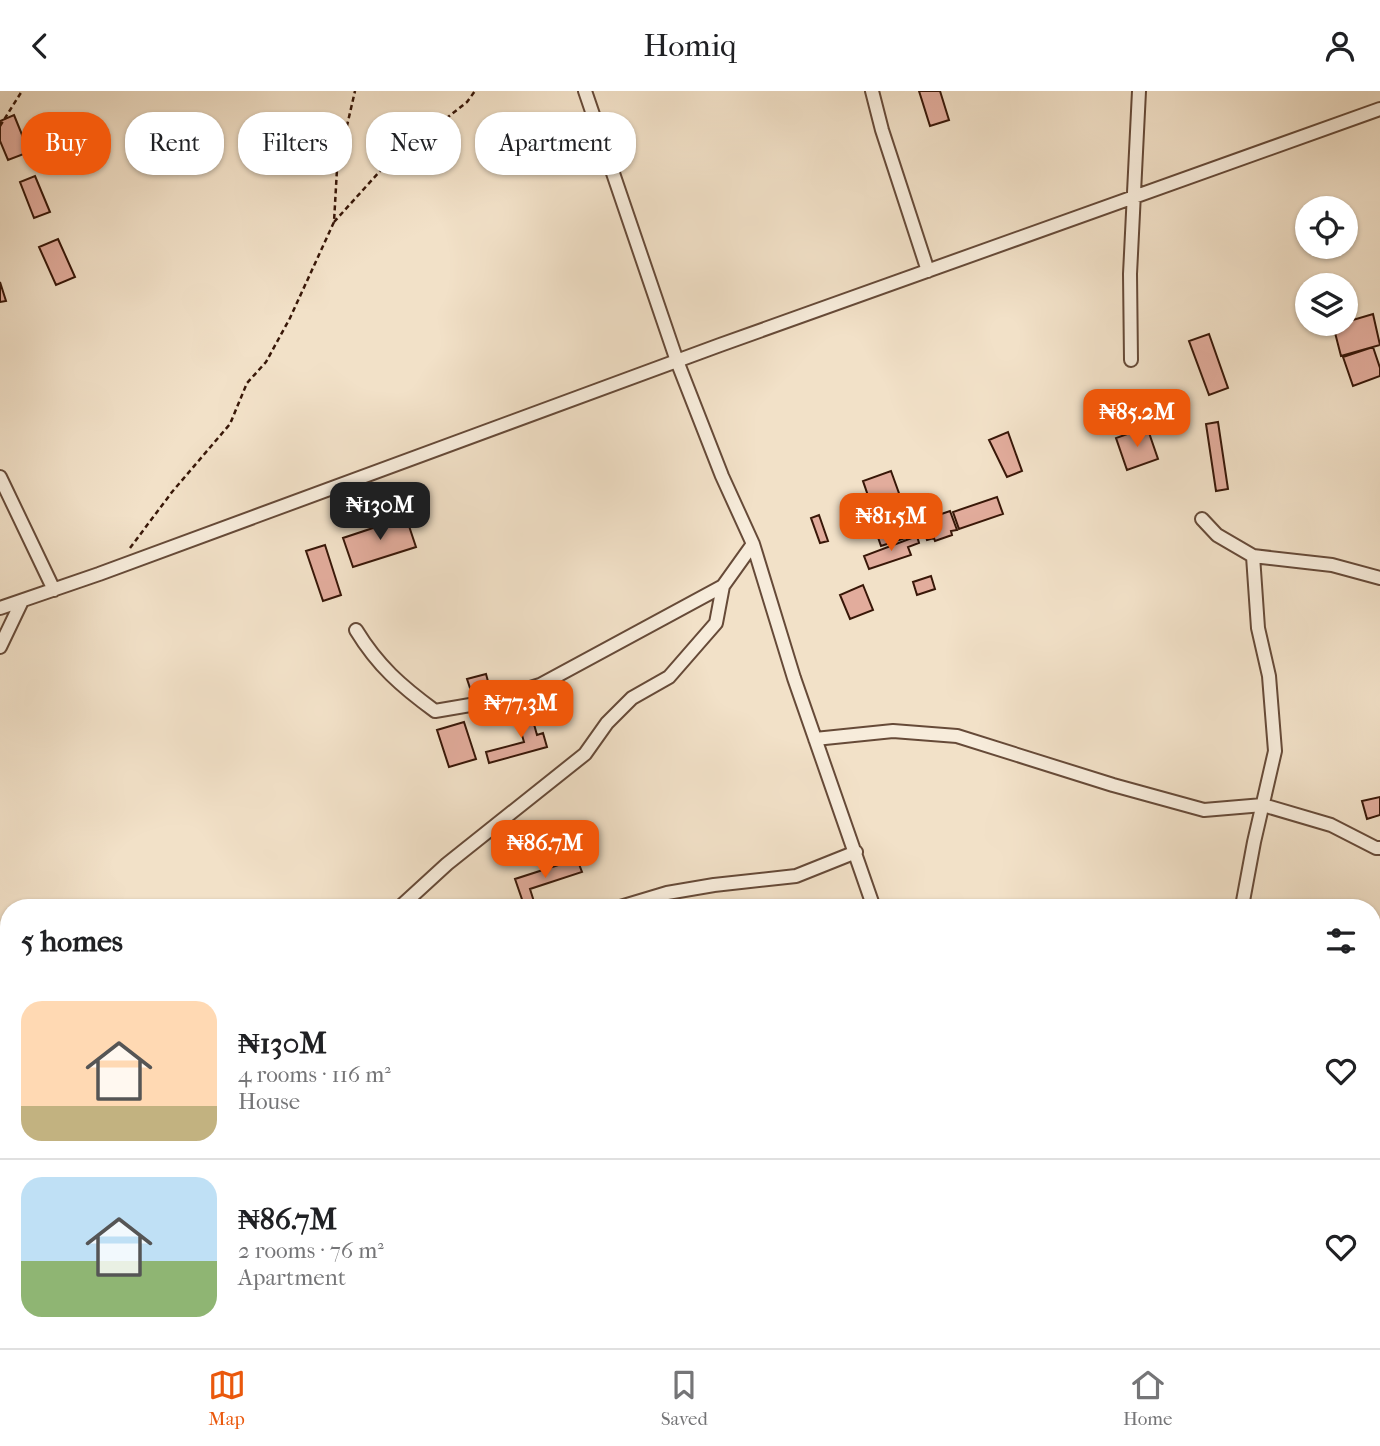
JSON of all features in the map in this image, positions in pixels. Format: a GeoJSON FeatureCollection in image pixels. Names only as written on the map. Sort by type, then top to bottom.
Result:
{"type":"FeatureCollection","features":[{"type":"Feature","properties":{"kind":"street"},"geometry":{"type":"LineString","coordinates":[[584,91],[677,361],[722,476],[753,544],[794,678],[871,899]]}},
{"type":"Feature","properties":{"kind":"street"},"geometry":{"type":"LineString","coordinates":[[872,91],[928,271]]}},
{"type":"Feature","properties":{"kind":"street"},"geometry":{"type":"LineString","coordinates":[[1131,360],[1130,274],[1139,91]]}},
{"type":"Feature","properties":{"kind":"street"},"geometry":{"type":"LineString","coordinates":[[0,608],[1380,109]]}},
{"type":"Feature","properties":{"kind":"street"},"geometry":{"type":"LineString","coordinates":[[0,477],[54,590]]}},
{"type":"Feature","properties":{"kind":"street"},"geometry":{"type":"LineString","coordinates":[[1202,519],[1217,535],[1253,556],[1332,565],[1380,578]]}},
{"type":"Feature","properties":{"kind":"street"},"geometry":{"type":"LineString","coordinates":[[409,899],[447,865],[585,754],[607,723],[632,698],[669,677],[716,623],[723,586],[753,544]]}},
{"type":"Feature","properties":{"kind":"street"},"geometry":{"type":"LineString","coordinates":[[1245,899],[1254,842],[1275,751],[1269,676],[1258,628],[1253,556]]}},
{"type":"Feature","properties":{"kind":"street"},"geometry":{"type":"LineString","coordinates":[[356,630],[372,656],[400,685],[435,711],[482,703],[540,685],[723,586]]}},
{"type":"Feature","properties":{"kind":"street"},"geometry":{"type":"LineString","coordinates":[[0,646],[22,600]]}},
{"type":"Feature","properties":{"kind":"street"},"geometry":{"type":"LineString","coordinates":[[815,739],[893,731],[957,736],[1113,785],[1204,810],[1263,805],[1331,825],[1380,848]]}},
{"type":"Feature","properties":{"kind":"street"},"geometry":{"type":"LineString","coordinates":[[647,899],[691,889],[796,876],[856,852]]}},
{"type":"Feature","properties":{"kind":"path"},"geometry":{"type":"LineString","coordinates":[[0,126],[22,91]]}},
{"type":"Feature","properties":{"kind":"path"},"geometry":{"type":"LineString","coordinates":[[334,222],[337,169],[355,91]]}},
{"type":"Feature","properties":{"kind":"path"},"geometry":{"type":"LineString","coordinates":[[130,548],[172,492],[230,424],[247,383],[266,362],[290,318],[334,222],[381,170],[467,101],[475,91]]}},
{"type":"Feature","properties":{"kind":"building"},"geometry":{"type":"Polygon","coordinates":[[[919,91],[940,91],[949,120],[930,126],[919,91]]]}},
{"type":"Feature","properties":{"kind":"building"},"geometry":{"type":"Polygon","coordinates":[[[14,115],[21,132],[21,155],[8,160],[0,141],[0,121],[14,115]]]}},
{"type":"Feature","properties":{"kind":"building"},"geometry":{"type":"Polygon","coordinates":[[[35,176],[50,212],[34,218],[20,182],[35,176]]]}},
{"type":"Feature","properties":{"kind":"building"},"geometry":{"type":"Polygon","coordinates":[[[58,239],[75,277],[56,285],[39,247],[58,239]]]}},
{"type":"Feature","properties":{"kind":"building"},"geometry":{"type":"Polygon","coordinates":[[[0,282],[6,301],[0,302],[0,282]]]}},
{"type":"Feature","properties":{"kind":"building"},"geometry":{"type":"Polygon","coordinates":[[[1373,314],[1380,345],[1341,356],[1336,336],[1358,336],[1358,318],[1373,314]]]}},
{"type":"Feature","properties":{"kind":"building"},"geometry":{"type":"Polygon","coordinates":[[[1209,334],[1228,388],[1209,395],[1189,341],[1209,334]]]}},
{"type":"Feature","properties":{"kind":"building"},"geometry":{"type":"Polygon","coordinates":[[[1373,347],[1380,376],[1353,386],[1343,357],[1373,347]]]}},
{"type":"Feature","properties":{"kind":"building"},"geometry":{"type":"Polygon","coordinates":[[[1218,422],[1228,489],[1216,491],[1206,424],[1218,422]]]}},
{"type":"Feature","properties":{"kind":"building"},"geometry":{"type":"Polygon","coordinates":[[[1147,427],[1158,459],[1127,470],[1116,438],[1147,427]]]}},
{"type":"Feature","properties":{"kind":"building"},"geometry":{"type":"Polygon","coordinates":[[[1008,432],[1022,471],[1007,477],[989,440],[1008,432]]]}},
{"type":"Feature","properties":{"kind":"building"},"geometry":{"type":"Polygon","coordinates":[[[891,471],[914,535],[881,546],[871,517],[875,516],[863,481],[891,471]]]}},
{"type":"Feature","properties":{"kind":"building"},"geometry":{"type":"Polygon","coordinates":[[[997,497],[1003,514],[959,529],[953,512],[997,497]]]}},
{"type":"Feature","properties":{"kind":"building"},"geometry":{"type":"Polygon","coordinates":[[[950,511],[957,530],[951,531],[952,535],[935,541],[934,538],[927,540],[921,521],[950,511]]]}},
{"type":"Feature","properties":{"kind":"building"},"geometry":{"type":"Polygon","coordinates":[[[819,515],[828,541],[820,543],[811,518],[819,515]]]}},
{"type":"Feature","properties":{"kind":"building"},"geometry":{"type":"Polygon","coordinates":[[[406,517],[416,547],[353,567],[343,538],[406,517]]]}},
{"type":"Feature","properties":{"kind":"building"},"geometry":{"type":"Polygon","coordinates":[[[917,536],[919,543],[908,547],[911,555],[869,569],[864,556],[917,536]]]}},
{"type":"Feature","properties":{"kind":"building"},"geometry":{"type":"Polygon","coordinates":[[[325,545],[341,595],[323,601],[306,551],[325,545]]]}},
{"type":"Feature","properties":{"kind":"building"},"geometry":{"type":"Polygon","coordinates":[[[931,576],[935,589],[917,595],[913,582],[931,576]]]}},
{"type":"Feature","properties":{"kind":"building"},"geometry":{"type":"Polygon","coordinates":[[[863,585],[873,610],[850,619],[840,595],[863,585]]]}},
{"type":"Feature","properties":{"kind":"building"},"geometry":{"type":"Polygon","coordinates":[[[486,674],[489,685],[471,691],[467,679],[486,674]]]}},
{"type":"Feature","properties":{"kind":"building"},"geometry":{"type":"Polygon","coordinates":[[[530,710],[537,735],[543,733],[547,747],[489,763],[486,752],[524,742],[516,714],[530,710]]]}},
{"type":"Feature","properties":{"kind":"building"},"geometry":{"type":"Polygon","coordinates":[[[464,722],[476,759],[449,767],[437,730],[464,722]]]}},
{"type":"Feature","properties":{"kind":"building"},"geometry":{"type":"Polygon","coordinates":[[[1380,797],[1380,815],[1367,819],[1362,801],[1380,797]]]}},
{"type":"Feature","properties":{"kind":"building"},"geometry":{"type":"Polygon","coordinates":[[[577,859],[582,872],[530,889],[533,899],[522,899],[515,879],[577,859]]]}}]}
